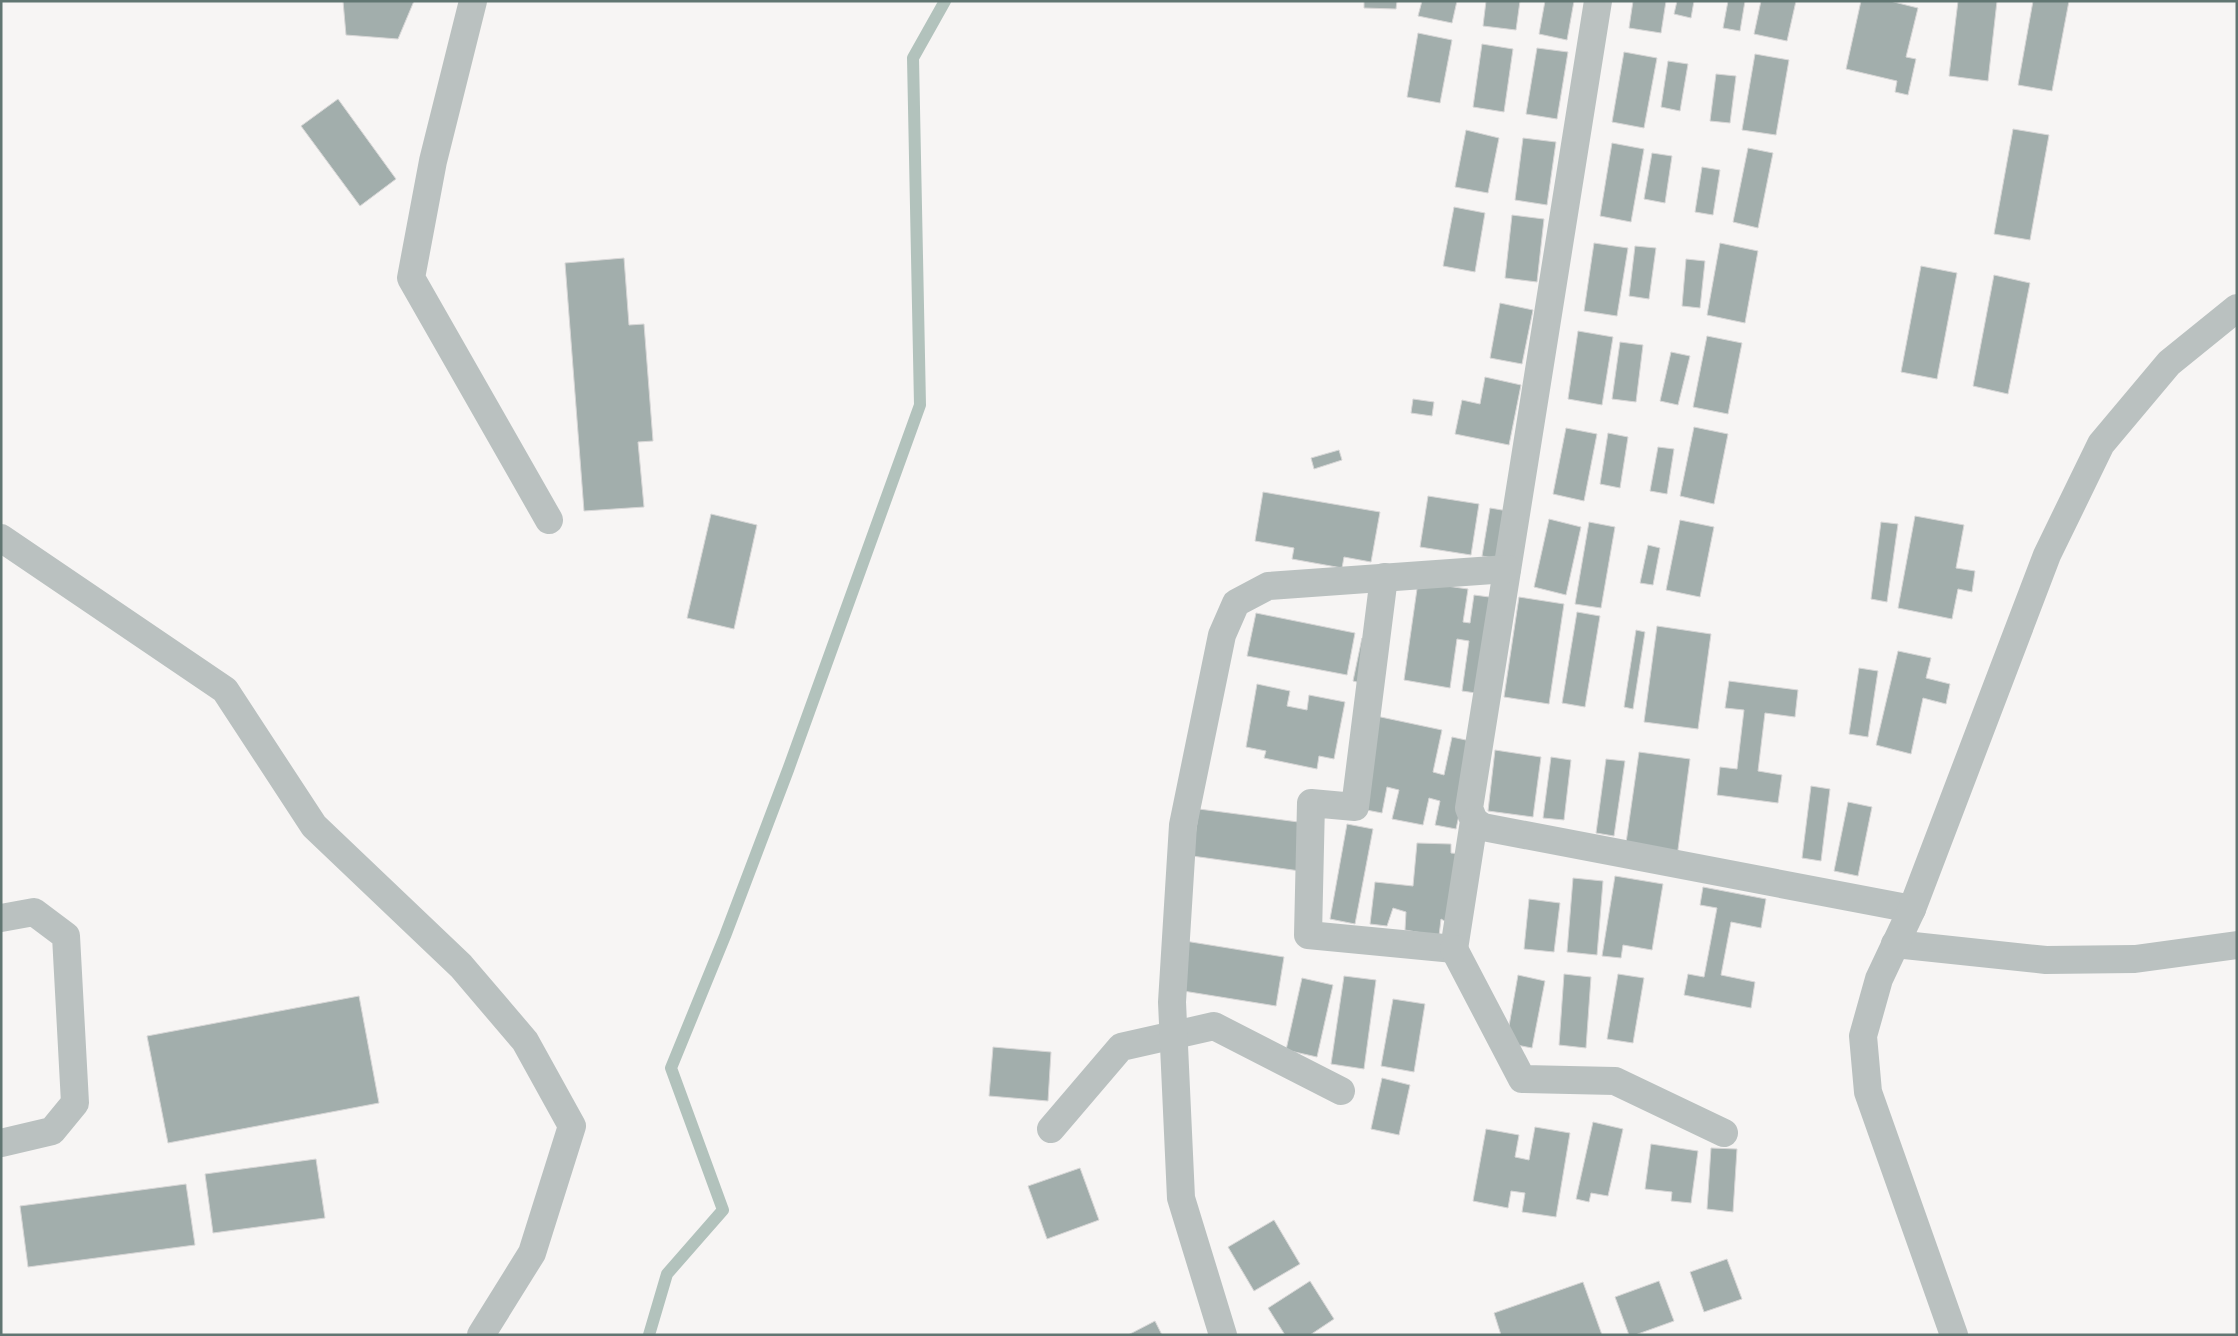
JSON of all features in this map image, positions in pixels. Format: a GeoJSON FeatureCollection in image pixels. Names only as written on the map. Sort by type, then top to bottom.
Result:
{"type":"FeatureCollection","features":[{"type":"Feature","properties":{"kind":"street"},"geometry":{"type":"LineString","coordinates":[[474,1],[433,161],[412,278],[549,520]]}},
{"type":"Feature","properties":{"kind":"street"},"geometry":{"type":"LineString","coordinates":[[1598,1],[1469,808],[1474,820],[1483,827],[1912,909]]}},
{"type":"Feature","properties":{"kind":"street"},"geometry":{"type":"LineString","coordinates":[[1954,1335],[1868,1092],[1863,1036],[1879,978],[1912,909],[2047,555],[2101,444],[2169,362],[2237,308]]}},
{"type":"Feature","properties":{"kind":"street"},"geometry":{"type":"LineString","coordinates":[[1,538],[225,690],[314,826],[461,966],[525,1041],[572,1126],[532,1253],[481,1335]]}},
{"type":"Feature","properties":{"kind":"street"},"geometry":{"type":"LineString","coordinates":[[1223,1335],[1181,1198],[1172,1002],[1183,825],[1222,635],[1236,603],[1268,586],[1507,569]]}},
{"type":"Feature","properties":{"kind":"street"},"geometry":{"type":"LineString","coordinates":[[1384,577],[1355,808],[1311,803],[1308,935],[1454,949]]}},
{"type":"Feature","properties":{"kind":"street"},"geometry":{"type":"LineString","coordinates":[[1474,820],[1454,949],[1522,1078],[1615,1081],[1724,1134]]}},
{"type":"Feature","properties":{"kind":"street"},"geometry":{"type":"LineString","coordinates":[[1,918],[34,912],[66,936],[75,1103],[52,1131],[1,1143]]}},
{"type":"Feature","properties":{"kind":"street"},"geometry":{"type":"LineString","coordinates":[[1895,944],[2046,960],[2135,959],[2237,944]]}},
{"type":"Feature","properties":{"kind":"street"},"geometry":{"type":"LineString","coordinates":[[1051,1128],[1121,1046],[1214,1026],[1342,1091]]}},
{"type":"Feature","properties":{"kind":"building"},"geometry":{"type":"Polygon","coordinates":[[[343,1],[414,1],[398,39],[346,35],[343,1]]]}},
{"type":"Feature","properties":{"kind":"building"},"geometry":{"type":"Polygon","coordinates":[[[1364,1],[1397,1],[1396,9],[1364,8],[1364,1]]]}},
{"type":"Feature","properties":{"kind":"building"},"geometry":{"type":"Polygon","coordinates":[[[1422,1],[1457,1],[1452,23],[1418,16],[1422,1]]]}},
{"type":"Feature","properties":{"kind":"building"},"geometry":{"type":"Polygon","coordinates":[[[1486,1],[1520,1],[1516,30],[1483,26],[1486,1]]]}},
{"type":"Feature","properties":{"kind":"building"},"geometry":{"type":"Polygon","coordinates":[[[1545,1],[1574,1],[1567,40],[1539,34],[1545,1]]]}},
{"type":"Feature","properties":{"kind":"building"},"geometry":{"type":"Polygon","coordinates":[[[1633,1],[1666,1],[1661,33],[1629,28],[1633,1]]]}},
{"type":"Feature","properties":{"kind":"building"},"geometry":{"type":"Polygon","coordinates":[[[1677,1],[1694,1],[1691,18],[1674,14],[1677,1]]]}},
{"type":"Feature","properties":{"kind":"building"},"geometry":{"type":"Polygon","coordinates":[[[1728,1],[1745,1],[1740,31],[1723,28],[1728,1]]]}},
{"type":"Feature","properties":{"kind":"building"},"geometry":{"type":"Polygon","coordinates":[[[1761,1],[1796,1],[1787,41],[1754,34],[1761,1]]]}},
{"type":"Feature","properties":{"kind":"building"},"geometry":{"type":"Polygon","coordinates":[[[1861,1],[1890,1],[1918,8],[1906,57],[1916,59],[1908,95],[1895,92],[1897,81],[1846,69],[1861,1]]]}},
{"type":"Feature","properties":{"kind":"building"},"geometry":{"type":"Polygon","coordinates":[[[1958,1],[1997,1],[1988,81],[1949,76],[1958,1]]]}},
{"type":"Feature","properties":{"kind":"building"},"geometry":{"type":"Polygon","coordinates":[[[2033,1],[2069,1],[2052,91],[2018,85],[2033,1]]]}},
{"type":"Feature","properties":{"kind":"building"},"geometry":{"type":"Polygon","coordinates":[[[1418,33],[1452,40],[1440,103],[1407,97],[1418,33]]]}},
{"type":"Feature","properties":{"kind":"building"},"geometry":{"type":"Polygon","coordinates":[[[1482,44],[1513,49],[1504,112],[1473,107],[1482,44]]]}},
{"type":"Feature","properties":{"kind":"building"},"geometry":{"type":"Polygon","coordinates":[[[1537,48],[1568,52],[1557,119],[1526,114],[1537,48]]]}},
{"type":"Feature","properties":{"kind":"building"},"geometry":{"type":"Polygon","coordinates":[[[1624,52],[1657,58],[1644,128],[1612,122],[1624,52]]]}},
{"type":"Feature","properties":{"kind":"building"},"geometry":{"type":"Polygon","coordinates":[[[1755,54],[1789,60],[1776,135],[1742,130],[1755,54]]]}},
{"type":"Feature","properties":{"kind":"building"},"geometry":{"type":"Polygon","coordinates":[[[1668,61],[1688,64],[1680,111],[1661,107],[1668,61]]]}},
{"type":"Feature","properties":{"kind":"building"},"geometry":{"type":"Polygon","coordinates":[[[1716,74],[1736,76],[1730,123],[1710,121],[1716,74]]]}},
{"type":"Feature","properties":{"kind":"building"},"geometry":{"type":"Polygon","coordinates":[[[338,99],[396,179],[360,206],[301,126],[338,99]]]}},
{"type":"Feature","properties":{"kind":"building"},"geometry":{"type":"Polygon","coordinates":[[[2013,129],[2049,135],[2030,240],[1994,234],[2013,129]]]}},
{"type":"Feature","properties":{"kind":"building"},"geometry":{"type":"Polygon","coordinates":[[[1466,130],[1499,138],[1488,193],[1455,187],[1466,130]]]}},
{"type":"Feature","properties":{"kind":"building"},"geometry":{"type":"Polygon","coordinates":[[[1523,138],[1556,142],[1547,205],[1515,200],[1523,138]]]}},
{"type":"Feature","properties":{"kind":"building"},"geometry":{"type":"Polygon","coordinates":[[[1612,143],[1644,149],[1631,222],[1600,216],[1612,143]]]}},
{"type":"Feature","properties":{"kind":"building"},"geometry":{"type":"Polygon","coordinates":[[[1748,148],[1773,153],[1758,228],[1733,222],[1748,148]]]}},
{"type":"Feature","properties":{"kind":"building"},"geometry":{"type":"Polygon","coordinates":[[[1652,153],[1672,156],[1665,203],[1644,199],[1652,153]]]}},
{"type":"Feature","properties":{"kind":"building"},"geometry":{"type":"Polygon","coordinates":[[[1702,167],[1720,170],[1713,215],[1695,212],[1702,167]]]}},
{"type":"Feature","properties":{"kind":"building"},"geometry":{"type":"Polygon","coordinates":[[[1454,207],[1485,213],[1475,272],[1443,266],[1454,207]]]}},
{"type":"Feature","properties":{"kind":"building"},"geometry":{"type":"Polygon","coordinates":[[[1512,215],[1544,219],[1537,282],[1505,278],[1512,215]]]}},
{"type":"Feature","properties":{"kind":"building"},"geometry":{"type":"Polygon","coordinates":[[[1594,243],[1628,248],[1617,316],[1584,311],[1594,243]]]}},
{"type":"Feature","properties":{"kind":"building"},"geometry":{"type":"Polygon","coordinates":[[[1720,243],[1758,251],[1745,323],[1707,315],[1720,243]]]}},
{"type":"Feature","properties":{"kind":"building"},"geometry":{"type":"Polygon","coordinates":[[[1635,246],[1656,248],[1649,299],[1629,296],[1635,246]]]}},
{"type":"Feature","properties":{"kind":"building"},"geometry":{"type":"Polygon","coordinates":[[[624,258],[629,325],[644,324],[653,441],[638,442],[644,507],[584,511],[565,263],[624,258]]]}},
{"type":"Feature","properties":{"kind":"building"},"geometry":{"type":"Polygon","coordinates":[[[1686,259],[1705,261],[1700,308],[1682,306],[1686,259]]]}},
{"type":"Feature","properties":{"kind":"building"},"geometry":{"type":"Polygon","coordinates":[[[1921,266],[1957,273],[1937,379],[1901,372],[1921,266]]]}},
{"type":"Feature","properties":{"kind":"building"},"geometry":{"type":"Polygon","coordinates":[[[1994,275],[2030,283],[2008,394],[1973,386],[1994,275]]]}},
{"type":"Feature","properties":{"kind":"building"},"geometry":{"type":"Polygon","coordinates":[[[1500,303],[1533,310],[1522,364],[1490,358],[1500,303]]]}},
{"type":"Feature","properties":{"kind":"building"},"geometry":{"type":"Polygon","coordinates":[[[1578,331],[1613,337],[1602,405],[1568,399],[1578,331]]]}},
{"type":"Feature","properties":{"kind":"building"},"geometry":{"type":"Polygon","coordinates":[[[1707,336],[1742,343],[1728,414],[1693,407],[1707,336]]]}},
{"type":"Feature","properties":{"kind":"building"},"geometry":{"type":"Polygon","coordinates":[[[1620,342],[1643,345],[1636,402],[1612,399],[1620,342]]]}},
{"type":"Feature","properties":{"kind":"building"},"geometry":{"type":"Polygon","coordinates":[[[1671,352],[1690,356],[1678,405],[1660,401],[1671,352]]]}},
{"type":"Feature","properties":{"kind":"building"},"geometry":{"type":"Polygon","coordinates":[[[1485,377],[1521,385],[1509,445],[1455,434],[1462,400],[1480,404],[1485,377]]]}},
{"type":"Feature","properties":{"kind":"building"},"geometry":{"type":"Polygon","coordinates":[[[1413,399],[1434,402],[1432,416],[1411,413],[1413,399]]]}},
{"type":"Feature","properties":{"kind":"building"},"geometry":{"type":"Polygon","coordinates":[[[1694,427],[1728,434],[1714,504],[1680,496],[1694,427]]]}},
{"type":"Feature","properties":{"kind":"building"},"geometry":{"type":"Polygon","coordinates":[[[1566,428],[1597,434],[1584,501],[1553,494],[1566,428]]]}},
{"type":"Feature","properties":{"kind":"building"},"geometry":{"type":"Polygon","coordinates":[[[1608,433],[1628,437],[1620,488],[1600,484],[1608,433]]]}},
{"type":"Feature","properties":{"kind":"building"},"geometry":{"type":"Polygon","coordinates":[[[1658,447],[1674,449],[1667,494],[1650,491],[1658,447]]]}},
{"type":"Feature","properties":{"kind":"building"},"geometry":{"type":"Polygon","coordinates":[[[1339,450],[1342,460],[1314,469],[1311,458],[1339,450]]]}},
{"type":"Feature","properties":{"kind":"building"},"geometry":{"type":"Polygon","coordinates":[[[1263,492],[1380,512],[1371,562],[1344,557],[1342,568],[1292,559],[1294,548],[1255,541],[1263,492]]]}},
{"type":"Feature","properties":{"kind":"building"},"geometry":{"type":"Polygon","coordinates":[[[1428,496],[1479,504],[1471,555],[1420,547],[1428,496]]]}},
{"type":"Feature","properties":{"kind":"building"},"geometry":{"type":"Polygon","coordinates":[[[1490,508],[1508,511],[1499,559],[1482,556],[1490,508]]]}},
{"type":"Feature","properties":{"kind":"building"},"geometry":{"type":"Polygon","coordinates":[[[711,514],[757,525],[734,629],[687,618],[711,514]]]}},
{"type":"Feature","properties":{"kind":"building"},"geometry":{"type":"Polygon","coordinates":[[[1915,516],[1964,525],[1956,568],[1975,571],[1972,592],[1958,589],[1952,619],[1898,608],[1915,516]]]}},
{"type":"Feature","properties":{"kind":"building"},"geometry":{"type":"Polygon","coordinates":[[[1549,519],[1581,527],[1566,595],[1534,587],[1549,519]]]}},
{"type":"Feature","properties":{"kind":"building"},"geometry":{"type":"Polygon","coordinates":[[[1680,520],[1714,527],[1700,597],[1666,590],[1680,520]]]}},
{"type":"Feature","properties":{"kind":"building"},"geometry":{"type":"Polygon","coordinates":[[[1589,522],[1615,527],[1601,608],[1575,604],[1589,522]]]}},
{"type":"Feature","properties":{"kind":"building"},"geometry":{"type":"Polygon","coordinates":[[[1881,522],[1898,524],[1887,602],[1871,599],[1881,522]]]}},
{"type":"Feature","properties":{"kind":"building"},"geometry":{"type":"Polygon","coordinates":[[[1648,545],[1660,548],[1653,585],[1640,583],[1648,545]]]}},
{"type":"Feature","properties":{"kind":"building"},"geometry":{"type":"Polygon","coordinates":[[[1418,582],[1468,589],[1463,622],[1470,623],[1474,595],[1497,598],[1483,694],[1462,691],[1469,641],[1457,639],[1450,688],[1404,680],[1418,582]]]}},
{"type":"Feature","properties":{"kind":"building"},"geometry":{"type":"Polygon","coordinates":[[[1519,597],[1564,604],[1549,704],[1504,697],[1519,597]]]}},
{"type":"Feature","properties":{"kind":"building"},"geometry":{"type":"Polygon","coordinates":[[[1577,612],[1600,616],[1585,707],[1562,703],[1577,612]]]}},
{"type":"Feature","properties":{"kind":"building"},"geometry":{"type":"Polygon","coordinates":[[[1256,613],[1355,633],[1347,675],[1247,656],[1256,613]]]}},
{"type":"Feature","properties":{"kind":"building"},"geometry":{"type":"Polygon","coordinates":[[[1657,626],[1711,634],[1698,729],[1644,722],[1657,626]]]}},
{"type":"Feature","properties":{"kind":"building"},"geometry":{"type":"Polygon","coordinates":[[[1636,630],[1645,632],[1633,709],[1624,707],[1636,630]]]}},
{"type":"Feature","properties":{"kind":"building"},"geometry":{"type":"Polygon","coordinates":[[[1362,638],[1365,684],[1353,681],[1362,638]]]}},
{"type":"Feature","properties":{"kind":"building"},"geometry":{"type":"Polygon","coordinates":[[[1898,651],[1931,658],[1926,678],[1950,684],[1946,704],[1923,698],[1911,754],[1876,745],[1898,651]]]}},
{"type":"Feature","properties":{"kind":"building"},"geometry":{"type":"Polygon","coordinates":[[[1859,668],[1878,671],[1868,737],[1849,734],[1859,668]]]}},
{"type":"Feature","properties":{"kind":"building"},"geometry":{"type":"Polygon","coordinates":[[[1729,681],[1798,690],[1795,717],[1765,713],[1758,771],[1782,775],[1778,803],[1717,795],[1720,767],[1737,769],[1744,710],[1725,708],[1729,681]]]}},
{"type":"Feature","properties":{"kind":"building"},"geometry":{"type":"Polygon","coordinates":[[[1257,684],[1290,691],[1287,706],[1307,710],[1309,695],[1345,702],[1334,759],[1319,756],[1317,769],[1264,758],[1266,751],[1246,747],[1257,684]]]}},
{"type":"Feature","properties":{"kind":"building"},"geometry":{"type":"Polygon","coordinates":[[[1376,716],[1442,730],[1433,772],[1444,775],[1452,737],[1475,742],[1456,829],[1435,825],[1440,801],[1429,798],[1423,825],[1392,819],[1399,790],[1387,787],[1382,813],[1356,808],[1376,716]]]}},
{"type":"Feature","properties":{"kind":"building"},"geometry":{"type":"Polygon","coordinates":[[[1495,750],[1541,757],[1533,817],[1488,811],[1495,750]]]}},
{"type":"Feature","properties":{"kind":"building"},"geometry":{"type":"Polygon","coordinates":[[[1639,752],[1690,759],[1677,857],[1625,850],[1639,752]]]}},
{"type":"Feature","properties":{"kind":"building"},"geometry":{"type":"Polygon","coordinates":[[[1551,757],[1571,760],[1564,820],[1543,818],[1551,757]]]}},
{"type":"Feature","properties":{"kind":"building"},"geometry":{"type":"Polygon","coordinates":[[[1606,759],[1625,761],[1614,836],[1596,833],[1606,759]]]}},
{"type":"Feature","properties":{"kind":"building"},"geometry":{"type":"Polygon","coordinates":[[[1811,786],[1830,789],[1821,861],[1802,858],[1811,786]]]}},
{"type":"Feature","properties":{"kind":"building"},"geometry":{"type":"Polygon","coordinates":[[[1848,802],[1872,807],[1858,876],[1834,871],[1848,802]]]}},
{"type":"Feature","properties":{"kind":"building"},"geometry":{"type":"Polygon","coordinates":[[[1199,809],[1306,823],[1300,871],[1192,856],[1199,809]]]}},
{"type":"Feature","properties":{"kind":"building"},"geometry":{"type":"Polygon","coordinates":[[[1347,824],[1373,829],[1355,924],[1330,919],[1347,824]]]}},
{"type":"Feature","properties":{"kind":"building"},"geometry":{"type":"Polygon","coordinates":[[[1417,843],[1451,844],[1451,853],[1461,854],[1450,924],[1441,919],[1439,936],[1405,930],[1406,912],[1393,908],[1387,926],[1370,924],[1375,882],[1413,886],[1417,843]]]}},
{"type":"Feature","properties":{"kind":"building"},"geometry":{"type":"Polygon","coordinates":[[[1615,876],[1663,884],[1652,950],[1623,945],[1621,958],[1602,956],[1615,876]]]}},
{"type":"Feature","properties":{"kind":"building"},"geometry":{"type":"Polygon","coordinates":[[[1573,878],[1603,881],[1597,955],[1567,952],[1573,878]]]}},
{"type":"Feature","properties":{"kind":"building"},"geometry":{"type":"Polygon","coordinates":[[[1703,887],[1766,899],[1761,928],[1731,922],[1721,975],[1755,982],[1751,1008],[1684,995],[1688,974],[1704,977],[1717,908],[1700,905],[1703,887]]]}},
{"type":"Feature","properties":{"kind":"building"},"geometry":{"type":"Polygon","coordinates":[[[1529,899],[1560,903],[1554,952],[1524,949],[1529,899]]]}},
{"type":"Feature","properties":{"kind":"building"},"geometry":{"type":"Polygon","coordinates":[[[1185,941],[1284,957],[1276,1006],[1177,990],[1185,941]]]}},
{"type":"Feature","properties":{"kind":"building"},"geometry":{"type":"Polygon","coordinates":[[[1564,974],[1591,977],[1586,1048],[1559,1045],[1564,974]]]}},
{"type":"Feature","properties":{"kind":"building"},"geometry":{"type":"Polygon","coordinates":[[[1618,974],[1644,978],[1633,1043],[1607,1039],[1618,974]]]}},
{"type":"Feature","properties":{"kind":"building"},"geometry":{"type":"Polygon","coordinates":[[[1518,975],[1545,981],[1532,1048],[1506,1043],[1518,975]]]}},
{"type":"Feature","properties":{"kind":"building"},"geometry":{"type":"Polygon","coordinates":[[[1344,976],[1376,980],[1364,1069],[1331,1064],[1344,976]]]}},
{"type":"Feature","properties":{"kind":"building"},"geometry":{"type":"Polygon","coordinates":[[[1302,978],[1333,985],[1317,1057],[1286,1050],[1302,978]]]}},
{"type":"Feature","properties":{"kind":"building"},"geometry":{"type":"Polygon","coordinates":[[[359,996],[379,1103],[168,1143],[147,1036],[359,996]]]}},
{"type":"Feature","properties":{"kind":"building"},"geometry":{"type":"Polygon","coordinates":[[[1393,999],[1425,1004],[1414,1072],[1381,1066],[1393,999]]]}},
{"type":"Feature","properties":{"kind":"building"},"geometry":{"type":"Polygon","coordinates":[[[993,1047],[1051,1052],[1048,1101],[989,1096],[993,1047]]]}},
{"type":"Feature","properties":{"kind":"building"},"geometry":{"type":"Polygon","coordinates":[[[1382,1078],[1410,1085],[1399,1135],[1371,1129],[1382,1078]]]}},
{"type":"Feature","properties":{"kind":"building"},"geometry":{"type":"Polygon","coordinates":[[[1593,1122],[1623,1129],[1608,1196],[1591,1193],[1589,1202],[1576,1199],[1593,1122]]]}},
{"type":"Feature","properties":{"kind":"building"},"geometry":{"type":"Polygon","coordinates":[[[1535,1127],[1570,1133],[1556,1217],[1522,1212],[1525,1193],[1511,1191],[1508,1208],[1473,1201],[1486,1129],[1519,1135],[1515,1157],[1529,1160],[1535,1127]]]}},
{"type":"Feature","properties":{"kind":"building"},"geometry":{"type":"Polygon","coordinates":[[[1651,1144],[1698,1151],[1691,1203],[1671,1201],[1672,1192],[1645,1189],[1651,1144]]]}},
{"type":"Feature","properties":{"kind":"building"},"geometry":{"type":"Polygon","coordinates":[[[1711,1148],[1737,1149],[1733,1212],[1707,1209],[1711,1148]]]}},
{"type":"Feature","properties":{"kind":"building"},"geometry":{"type":"Polygon","coordinates":[[[316,1159],[325,1218],[213,1233],[205,1174],[316,1159]]]}},
{"type":"Feature","properties":{"kind":"building"},"geometry":{"type":"Polygon","coordinates":[[[1080,1168],[1099,1220],[1047,1239],[1028,1186],[1080,1168]]]}},
{"type":"Feature","properties":{"kind":"building"},"geometry":{"type":"Polygon","coordinates":[[[186,1184],[195,1245],[28,1267],[20,1206],[186,1184]]]}},
{"type":"Feature","properties":{"kind":"building"},"geometry":{"type":"Polygon","coordinates":[[[1274,1220],[1300,1264],[1254,1291],[1228,1247],[1274,1220]]]}},
{"type":"Feature","properties":{"kind":"building"},"geometry":{"type":"Polygon","coordinates":[[[1727,1259],[1742,1299],[1704,1312],[1690,1272],[1727,1259]]]}},
{"type":"Feature","properties":{"kind":"building"},"geometry":{"type":"Polygon","coordinates":[[[1310,1281],[1334,1319],[1310,1335],[1285,1335],[1268,1308],[1310,1281]]]}},
{"type":"Feature","properties":{"kind":"building"},"geometry":{"type":"Polygon","coordinates":[[[1659,1281],[1674,1321],[1635,1335],[1629,1335],[1615,1297],[1659,1281]]]}},
{"type":"Feature","properties":{"kind":"building"},"geometry":{"type":"Polygon","coordinates":[[[1583,1282],[1602,1335],[1501,1335],[1494,1313],[1583,1282]]]}},
{"type":"Feature","properties":{"kind":"building"},"geometry":{"type":"Polygon","coordinates":[[[1155,1321],[1162,1335],[1128,1335],[1155,1321]]]}},
{"type":"Feature","properties":{"kind":"waterway"},"geometry":{"type":"LineString","coordinates":[[649,1335],[667,1274],[723,1210],[671,1068],[725,936],[788,770],[920,405],[913,58],[945,1]]}}]}
